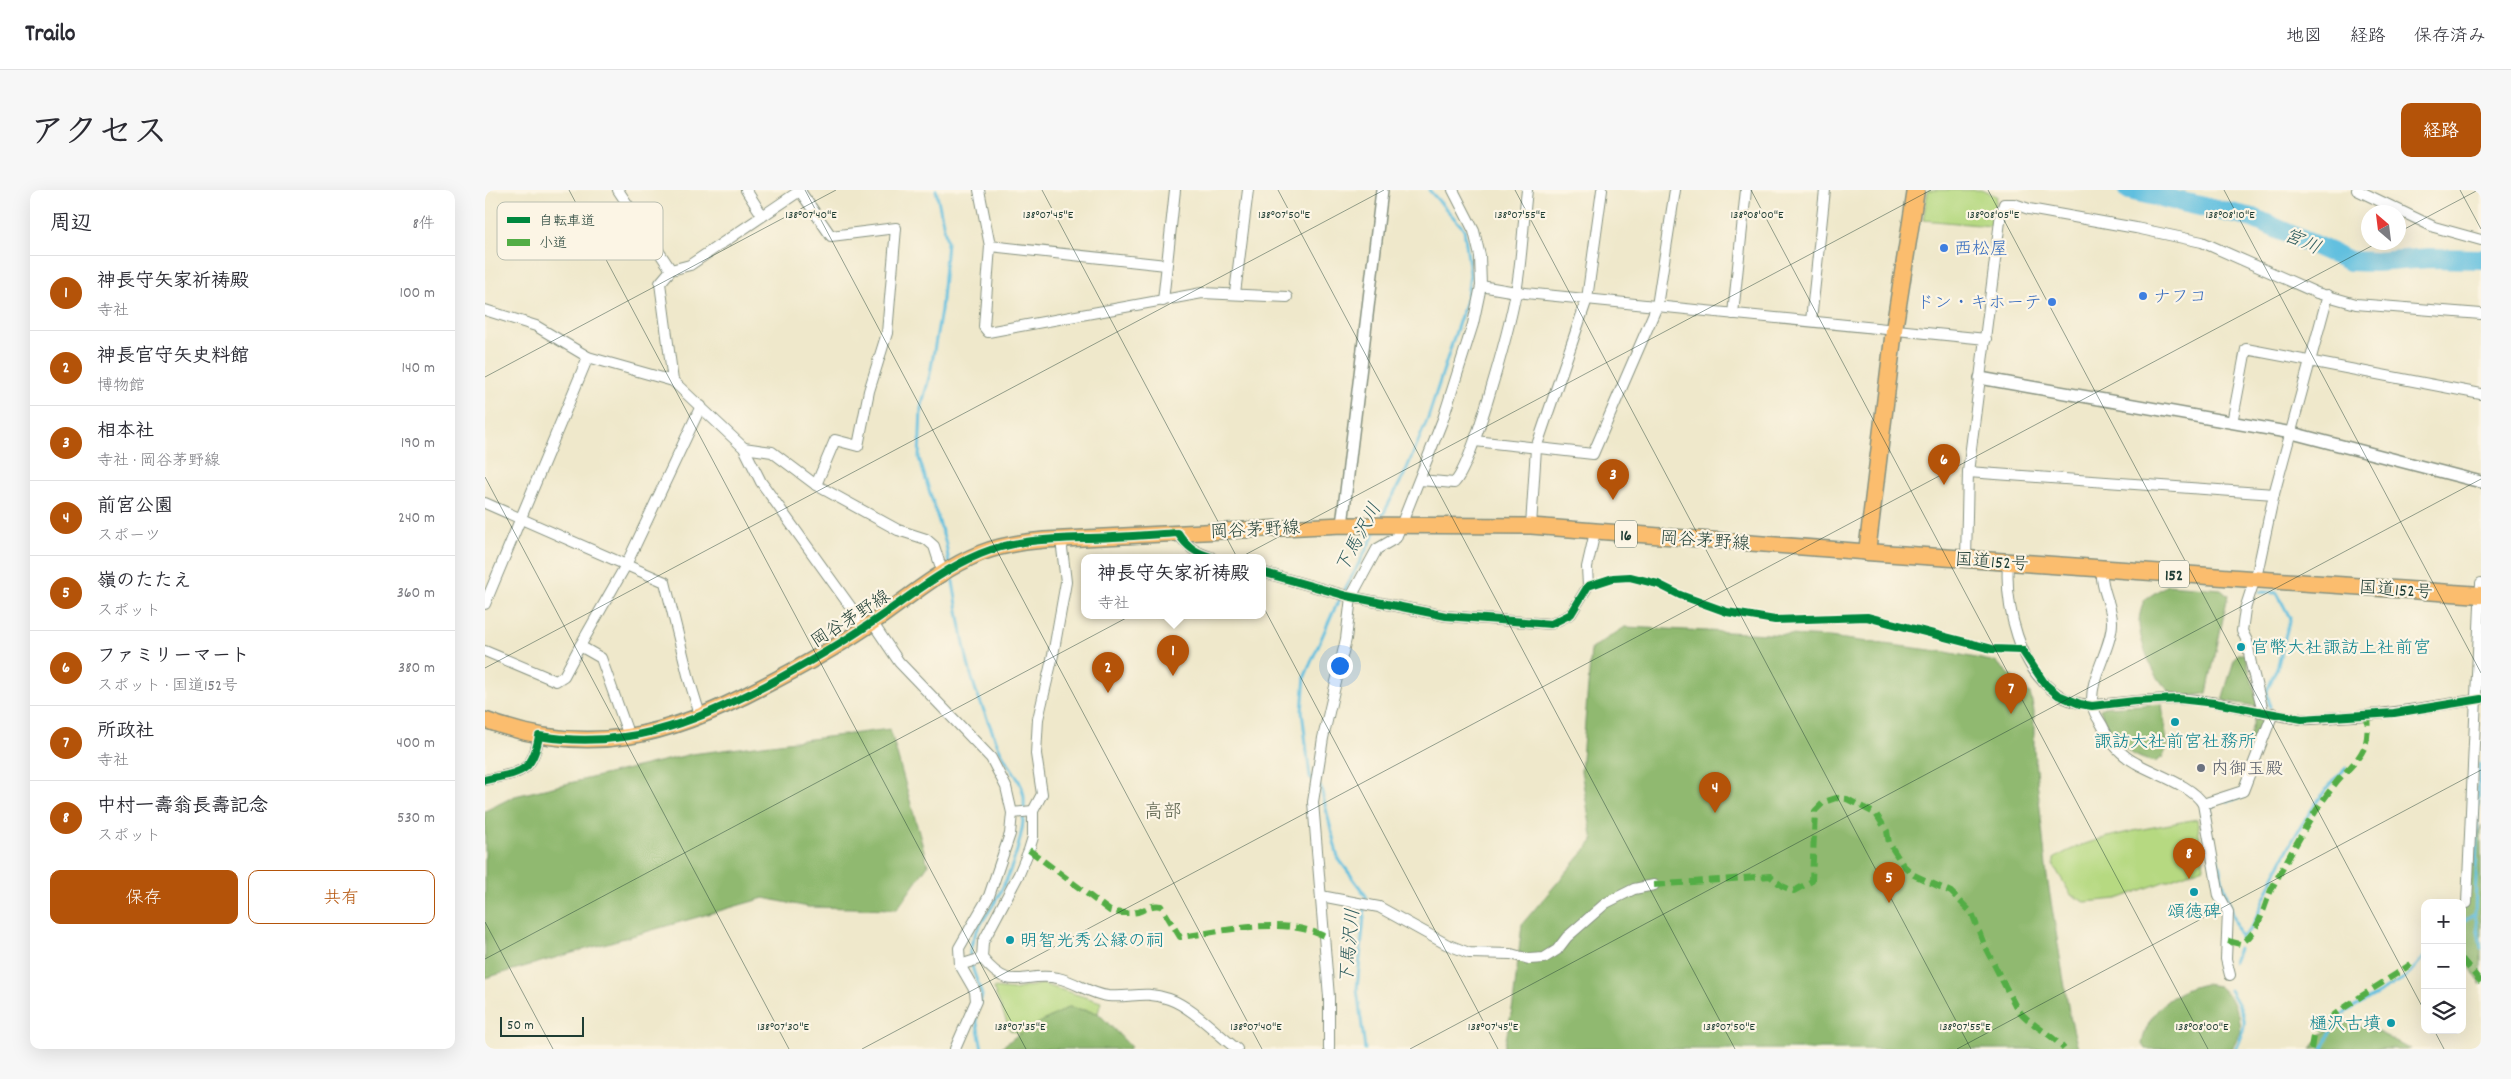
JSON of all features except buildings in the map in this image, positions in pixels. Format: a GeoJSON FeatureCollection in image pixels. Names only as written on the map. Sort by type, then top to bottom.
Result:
{"type":"FeatureCollection","features":[{"type":"Feature","properties":{"kind":"highway"},"geometry":{"type":"LineString","coordinates":[[1867,552],[1895,330],[1916,190]]}},
{"type":"Feature","properties":{"kind":"highway","name":"国道152号"},"geometry":{"type":"LineString","coordinates":[[1867,552],[2102,570],[2480,591]]}},
{"type":"Feature","properties":{"kind":"main road","name":"岡谷茅野線"},"geometry":{"type":"LineString","coordinates":[[485,720],[539,736],[581,741],[629,736],[670,728],[701,718],[826,653],[949,570],[980,554],[1009,545],[1064,538],[1342,525],[1531,526],[1867,552]]}},
{"type":"Feature","properties":{"kind":"street"},"geometry":{"type":"LineString","coordinates":[[618,190],[626,202]]}},
{"type":"Feature","properties":{"kind":"street"},"geometry":{"type":"LineString","coordinates":[[746,190],[762,215]]}},
{"type":"Feature","properties":{"kind":"street"},"geometry":{"type":"LineString","coordinates":[[673,382],[660,283],[671,270],[690,265],[800,190],[831,236],[896,228],[887,333],[869,390],[858,446],[835,440],[816,485]]}},
{"type":"Feature","properties":{"kind":"street"},"geometry":{"type":"LineString","coordinates":[[979,190],[989,246],[984,327],[988,332],[1202,293],[1235,293],[1287,297]]}},
{"type":"Feature","properties":{"kind":"street"},"geometry":{"type":"LineString","coordinates":[[1163,300],[1175,190],[1169,190]]}},
{"type":"Feature","properties":{"kind":"street"},"geometry":{"type":"LineString","coordinates":[[1235,293],[1249,190]]}},
{"type":"Feature","properties":{"kind":"street"},"geometry":{"type":"LineString","coordinates":[[1342,525],[1382,190]]}},
{"type":"Feature","properties":{"kind":"street"},"geometry":{"type":"LineString","coordinates":[[1329,1049],[1329,997],[1313,802],[1315,784],[1323,738],[1346,639],[1349,597],[1377,549],[1396,538],[1443,419],[1473,324],[1481,286],[1480,256],[1475,230],[1453,190]]}},
{"type":"Feature","properties":{"kind":"street"},"geometry":{"type":"LineString","coordinates":[[1420,480],[1454,483],[1460,477],[1475,441],[1516,292],[1527,190]]}},
{"type":"Feature","properties":{"kind":"street"},"geometry":{"type":"LineString","coordinates":[[1531,526],[1536,448],[1587,299],[1602,190]]}},
{"type":"Feature","properties":{"kind":"street"},"geometry":{"type":"LineString","coordinates":[[1475,441],[1593,454],[1657,306],[1675,190]]}},
{"type":"Feature","properties":{"kind":"street"},"geometry":{"type":"LineString","coordinates":[[1733,314],[1746,190]]}},
{"type":"Feature","properties":{"kind":"street"},"geometry":{"type":"LineString","coordinates":[[1811,321],[1825,190]]}},
{"type":"Feature","properties":{"kind":"street"},"geometry":{"type":"LineString","coordinates":[[2357,190],[2434,227],[2481,240]]}},
{"type":"Feature","properties":{"kind":"street"},"geometry":{"type":"LineString","coordinates":[[1966,559],[1968,472],[2001,213],[2004,204],[2014,204],[2029,209],[2202,242],[2317,293],[2356,304],[2481,314]]}},
{"type":"Feature","properties":{"kind":"street"},"geometry":{"type":"LineString","coordinates":[[989,246],[1166,265]]}},
{"type":"Feature","properties":{"kind":"street"},"geometry":{"type":"LineString","coordinates":[[663,258],[671,270]]}},
{"type":"Feature","properties":{"kind":"street"},"geometry":{"type":"LineString","coordinates":[[1481,286],[1516,292],[1986,339]]}},
{"type":"Feature","properties":{"kind":"street"},"geometry":{"type":"LineString","coordinates":[[2203,804],[2243,791],[2268,712],[2251,664],[2247,640],[2243,631],[2245,609],[2253,579],[2258,569],[2274,494],[2292,434],[2328,295]]}},
{"type":"Feature","properties":{"kind":"street"},"geometry":{"type":"LineString","coordinates":[[485,310],[536,326],[589,357],[673,382],[701,406],[744,448],[761,482],[899,662],[991,758],[1006,787],[1024,811],[1033,837],[1019,874],[983,942],[979,959]]}},
{"type":"Feature","properties":{"kind":"street"},"geometry":{"type":"LineString","coordinates":[[2232,423],[2246,349],[2481,394]]}},
{"type":"Feature","properties":{"kind":"street"},"geometry":{"type":"LineString","coordinates":[[485,604],[589,357]]}},
{"type":"Feature","properties":{"kind":"street"},"geometry":{"type":"LineString","coordinates":[[1980,378],[2292,434],[2481,482]]}},
{"type":"Feature","properties":{"kind":"street"},"geometry":{"type":"LineString","coordinates":[[485,651],[556,681],[564,676],[579,646],[626,565],[701,406]]}},
{"type":"Feature","properties":{"kind":"street"},"geometry":{"type":"LineString","coordinates":[[744,448],[772,452],[816,485],[898,530],[925,539],[934,546],[949,570]]}},
{"type":"Feature","properties":{"kind":"street"},"geometry":{"type":"LineString","coordinates":[[1968,472],[2274,494]]}},
{"type":"Feature","properties":{"kind":"street"},"geometry":{"type":"LineString","coordinates":[[485,503],[665,582],[689,679],[701,718]]}},
{"type":"Feature","properties":{"kind":"street"},"geometry":{"type":"LineString","coordinates":[[1266,573],[1349,597],[1446,616],[1551,624],[1571,614],[1588,586],[1587,567],[1595,532]]}},
{"type":"Feature","properties":{"kind":"street"},"geometry":{"type":"LineString","coordinates":[[1178,533],[1186,545],[1198,554]]}},
{"type":"Feature","properties":{"kind":"street"},"geometry":{"type":"LineString","coordinates":[[955,1049],[976,1001],[975,990],[963,964],[959,948],[989,896],[1010,834],[1024,811],[1042,794],[1035,754],[1038,720],[1053,655],[1065,582],[1062,548],[1064,538]]}},
{"type":"Feature","properties":{"kind":"street"},"geometry":{"type":"LineString","coordinates":[[2008,563],[2007,593],[2022,650],[2045,684],[2058,695],[2079,704],[2093,706],[2135,701],[2179,699],[2215,703],[2302,719],[2367,716],[2479,699]]}},
{"type":"Feature","properties":{"kind":"street"},"geometry":{"type":"LineString","coordinates":[[2102,570],[2101,578],[2112,621],[2111,632],[2095,683],[2093,706],[2108,738],[2117,749],[2133,762],[2196,793],[2203,804],[2219,896],[2228,912],[2226,959],[2230,975]]}},
{"type":"Feature","properties":{"kind":"street"},"geometry":{"type":"LineString","coordinates":[[2467,903],[2479,699],[2480,591]]}},
{"type":"Feature","properties":{"kind":"street"},"geometry":{"type":"LineString","coordinates":[[579,646],[601,658],[629,736]]}},
{"type":"Feature","properties":{"kind":"street"},"geometry":{"type":"LineString","coordinates":[[485,780],[517,772],[529,765],[535,756],[539,736]]}},
{"type":"Feature","properties":{"kind":"street"},"geometry":{"type":"LineString","coordinates":[[1321,896],[1386,910],[1446,944],[1463,950],[1511,954],[1529,959],[1544,958],[1557,950],[1573,932],[1606,903],[1634,889],[1654,885]]}},
{"type":"Feature","properties":{"kind":"street"},"geometry":{"type":"LineString","coordinates":[[963,964],[979,959]]}},
{"type":"Feature","properties":{"kind":"street"},"geometry":{"type":"LineString","coordinates":[[979,959],[991,970],[1007,978],[1020,981],[1037,976],[1059,978],[1090,992],[1109,996],[1138,993],[1153,994],[1171,1000],[1237,1049]]}},
{"type":"Feature","properties":{"kind":"green space"},"geometry":{"type":"Polygon","coordinates":[[[1928,190],[1981,190],[1997,196],[1991,226],[1923,220],[1928,190]]]}},
{"type":"Feature","properties":{"kind":"green space"},"geometry":{"type":"Polygon","coordinates":[[[2167,585],[2221,589],[2228,595],[2207,693],[2190,696],[2173,693],[2160,681],[2149,661],[2140,630],[2140,614],[2144,600],[2167,585]]]}},
{"type":"Feature","properties":{"kind":"green space"},"geometry":{"type":"Polygon","coordinates":[[[1625,627],[1829,637],[1946,652],[1996,662],[2030,693],[2034,711],[2034,750],[2047,877],[2069,1012],[2078,1049],[1504,1049],[1513,1004],[1522,924],[1593,841],[1581,771],[1591,649],[1625,627]]]}},
{"type":"Feature","properties":{"kind":"green space"},"geometry":{"type":"Polygon","coordinates":[[[2238,654],[2245,654],[2258,705],[2256,706],[2225,701],[2223,697],[2235,657],[2238,654]]]}},
{"type":"Feature","properties":{"kind":"green space"},"geometry":{"type":"Polygon","coordinates":[[[2162,704],[2167,747],[2163,757],[2155,762],[2135,755],[2120,744],[2108,728],[2100,709],[2104,707],[2162,704]]]}},
{"type":"Feature","properties":{"kind":"green space"},"geometry":{"type":"Polygon","coordinates":[[[2255,717],[2267,720],[2253,752],[2246,748],[2255,717]]]}},
{"type":"Feature","properties":{"kind":"green space"},"geometry":{"type":"Polygon","coordinates":[[[890,729],[928,865],[897,909],[808,907],[764,898],[485,978],[485,811],[515,796],[692,754],[890,729]]]}},
{"type":"Feature","properties":{"kind":"green space"},"geometry":{"type":"Polygon","coordinates":[[[2197,819],[2204,867],[2117,899],[2085,902],[2071,895],[2054,866],[2054,859],[2068,851],[2103,838],[2197,819]]]}},
{"type":"Feature","properties":{"kind":"green space"},"geometry":{"type":"Polygon","coordinates":[[[2481,825],[2481,985],[2466,961],[2466,899],[2462,899],[2481,825]]]}},
{"type":"Feature","properties":{"kind":"green space"},"geometry":{"type":"Polygon","coordinates":[[[1042,984],[1101,1002],[1098,1013],[1069,1007],[1019,1034],[1010,1030],[993,988],[1013,990],[1042,984]]]}},
{"type":"Feature","properties":{"kind":"green space"},"geometry":{"type":"Polygon","coordinates":[[[2205,984],[2218,986],[2230,997],[2239,1015],[2241,1032],[2232,1049],[2145,1049],[2142,1044],[2145,1032],[2156,1012],[2183,991],[2205,984]]]}},
{"type":"Feature","properties":{"kind":"green space"},"geometry":{"type":"Polygon","coordinates":[[[1069,1007],[1098,1013],[1131,1047],[1129,1049],[999,1049],[1019,1034],[1069,1007]]]}},
{"type":"Feature","properties":{"kind":"green space"},"geometry":{"type":"Polygon","coordinates":[[[2348,1022],[2380,1033],[2411,1049],[2311,1049],[2321,1034],[2348,1022]]]}},
{"type":"Feature","properties":{"kind":"waterway"},"geometry":{"type":"LineString","coordinates":[[936,190],[947,242],[941,310],[930,374],[921,408],[919,458],[946,544],[949,564]]}},
{"type":"Feature","properties":{"kind":"waterway","name":"下馬沢川"},"geometry":{"type":"LineString","coordinates":[[1380,520],[1405,473],[1428,418],[1467,297],[1470,274],[1464,229],[1429,190]]}},
{"type":"Feature","properties":{"kind":"waterway","name":"宮川"},"geometry":{"type":"LineString","coordinates":[[2129,190],[2253,218],[2350,261],[2375,262],[2430,258],[2481,259]]}},
{"type":"Feature","properties":{"kind":"waterway","name":"下馬沢川"},"geometry":{"type":"LineString","coordinates":[[1314,781],[1310,777],[1302,711],[1305,676],[1332,614],[1376,531]]}},
{"type":"Feature","properties":{"kind":"waterway"},"geometry":{"type":"LineString","coordinates":[[951,572],[964,647],[976,691],[1000,750],[1021,784],[1024,797],[1023,824],[1017,852],[1007,878],[995,902],[976,932],[971,945],[971,963],[982,996],[962,1049]]}},
{"type":"Feature","properties":{"kind":"waterway"},"geometry":{"type":"LineString","coordinates":[[2260,592],[2277,593],[2290,618],[2278,665],[2267,691],[2270,707]]}},
{"type":"Feature","properties":{"kind":"waterway"},"geometry":{"type":"LineString","coordinates":[[2466,920],[2475,914],[2479,764]]}},
{"type":"Feature","properties":{"kind":"waterway"},"geometry":{"type":"LineString","coordinates":[[2240,937],[2245,935],[2252,926],[2271,882],[2299,829],[2321,796],[2346,768]]}},
{"type":"Feature","properties":{"kind":"waterway","name":"下馬沢川"},"geometry":{"type":"LineString","coordinates":[[1318,785],[1321,788],[1338,858],[1366,896],[1357,989],[1365,1049]]}},
{"type":"Feature","properties":{"kind":"waterway"},"geometry":{"type":"LineString","coordinates":[[2227,801],[2245,795]]}},
{"type":"Feature","properties":{"kind":"waterway"},"geometry":{"type":"LineString","coordinates":[[2210,816],[2211,806],[2214,804]]}},
{"type":"Feature","properties":{"kind":"waterway"},"geometry":{"type":"LineString","coordinates":[[2215,847],[2224,886],[2241,940]]}},
{"type":"Feature","properties":{"kind":"waterway"},"geometry":{"type":"LineString","coordinates":[[2475,914],[2481,948]]}},
{"type":"Feature","properties":{"kind":"waterway"},"geometry":{"type":"LineString","coordinates":[[2234,962],[2239,949]]}},
{"type":"Feature","properties":{"kind":"waterway"},"geometry":{"type":"LineString","coordinates":[[2323,1049],[2337,1017],[2406,977],[2421,960]]}},
{"type":"Feature","properties":{"kind":"waterway"},"geometry":{"type":"LineString","coordinates":[[2230,990],[2244,1019],[2243,1032],[2236,1049]]}},
{"type":"Feature","properties":{"kind":"waterway"},"geometry":{"type":"LineString","coordinates":[[976,1018],[982,1049]]}},
{"type":"Feature","properties":{"kind":"marked path"},"geometry":{"type":"LineString","coordinates":[[2228,941],[2240,944],[2253,933],[2273,886],[2308,823],[2336,783],[2362,752],[2367,739],[2367,716]]}},
{"type":"Feature","properties":{"kind":"marked path"},"geometry":{"type":"LineString","coordinates":[[1654,885],[1770,876],[1782,886],[1794,891],[1812,881],[1815,811],[1824,802],[1836,798],[1847,799],[1876,814],[1887,831],[1889,843],[1903,865],[1914,875],[1951,892],[1972,913],[1985,947],[2016,1007],[2027,1019],[2064,1049]]}},
{"type":"Feature","properties":{"kind":"marked path"},"geometry":{"type":"LineString","coordinates":[[1029,850],[1110,911],[1131,913],[1152,906],[1161,906],[1180,937],[1271,926],[1307,930],[1324,936]]}},
{"type":"Feature","properties":{"kind":"marked path"},"geometry":{"type":"LineString","coordinates":[[2311,1049],[2314,1034],[2330,1018],[2411,964]]}},
{"type":"Feature","properties":{"kind":"marked path"},"geometry":{"type":"LineString","coordinates":[[2466,964],[2481,982]]}},
{"type":"Feature","properties":{"kind":"cycle path"},"geometry":{"type":"LineString","coordinates":[[485,780],[522,770],[532,758],[539,736],[570,739],[600,739],[629,736],[685,722],[739,699],[793,671],[844,641],[950,569],[993,549],[1018,543],[1044,540],[1178,533],[1192,549],[1201,554]]}},
{"type":"Feature","properties":{"kind":"cycle path"},"geometry":{"type":"LineString","coordinates":[[1266,573],[1347,596],[1446,616],[1551,624],[1571,614],[1588,586],[1613,578],[1630,577],[1658,584],[1680,595],[1727,612],[1775,620],[1867,617],[1992,649],[2022,650],[2045,684],[2058,695],[2080,704],[2092,706],[2135,701],[2179,699],[2215,703],[2302,719],[2394,713],[2481,699]]}},
{"type":"Feature","properties":{"kind":"place","name":"西松屋"},"geometry":{"type":"Point","coordinates":[1944,248]}},
{"type":"Feature","properties":{"kind":"place","name":"ナフコ"},"geometry":{"type":"Point","coordinates":[2143,296]}},
{"type":"Feature","properties":{"kind":"place","name":"ドン・キホーテ"},"geometry":{"type":"Point","coordinates":[2052,302]}},
{"type":"Feature","properties":{"kind":"place","name":"ファミリーマート"},"geometry":{"type":"Point","coordinates":[1944,485]}},
{"type":"Feature","properties":{"kind":"place","name":"相本社"},"geometry":{"type":"Point","coordinates":[1613,500]}},
{"type":"Feature","properties":{"kind":"place","name":"官幣大社諏訪上社前宮"},"geometry":{"type":"Point","coordinates":[2241,647]}},
{"type":"Feature","properties":{"kind":"place","name":"神長守矢家祈祷殿"},"geometry":{"type":"Point","coordinates":[1173,676]}},
{"type":"Feature","properties":{"kind":"place","name":"神長官守矢史料館"},"geometry":{"type":"Point","coordinates":[1108,693]}},
{"type":"Feature","properties":{"kind":"place","name":"所政社"},"geometry":{"type":"Point","coordinates":[2011,714]}},
{"type":"Feature","properties":{"kind":"place","name":"諏訪大社前宮社務所"},"geometry":{"type":"Point","coordinates":[2175,722]}},
{"type":"Feature","properties":{"kind":"place","name":"内御玉殿"},"geometry":{"type":"Point","coordinates":[2201,768]}},
{"type":"Feature","properties":{"kind":"place","name":"前宮公園"},"geometry":{"type":"Point","coordinates":[1715,813]}},
{"type":"Feature","properties":{"kind":"place","name":"中村一壽翁長壽記念"},"geometry":{"type":"Point","coordinates":[2189,879]}},
{"type":"Feature","properties":{"kind":"place","name":"頌徳碑"},"geometry":{"type":"Point","coordinates":[2194,892]}},
{"type":"Feature","properties":{"kind":"place","name":"嶺のたたえ"},"geometry":{"type":"Point","coordinates":[1889,903]}},
{"type":"Feature","properties":{"kind":"place","name":"明智光秀公縁の祠"},"geometry":{"type":"Point","coordinates":[1010,940]}},
{"type":"Feature","properties":{"kind":"place","name":"樋沢古墳"},"geometry":{"type":"Point","coordinates":[2391,1023]}},
{"type":"Feature","properties":{"kind":"district","name":"高部"},"geometry":{"type":"Point","coordinates":[1163,810]}}]}
